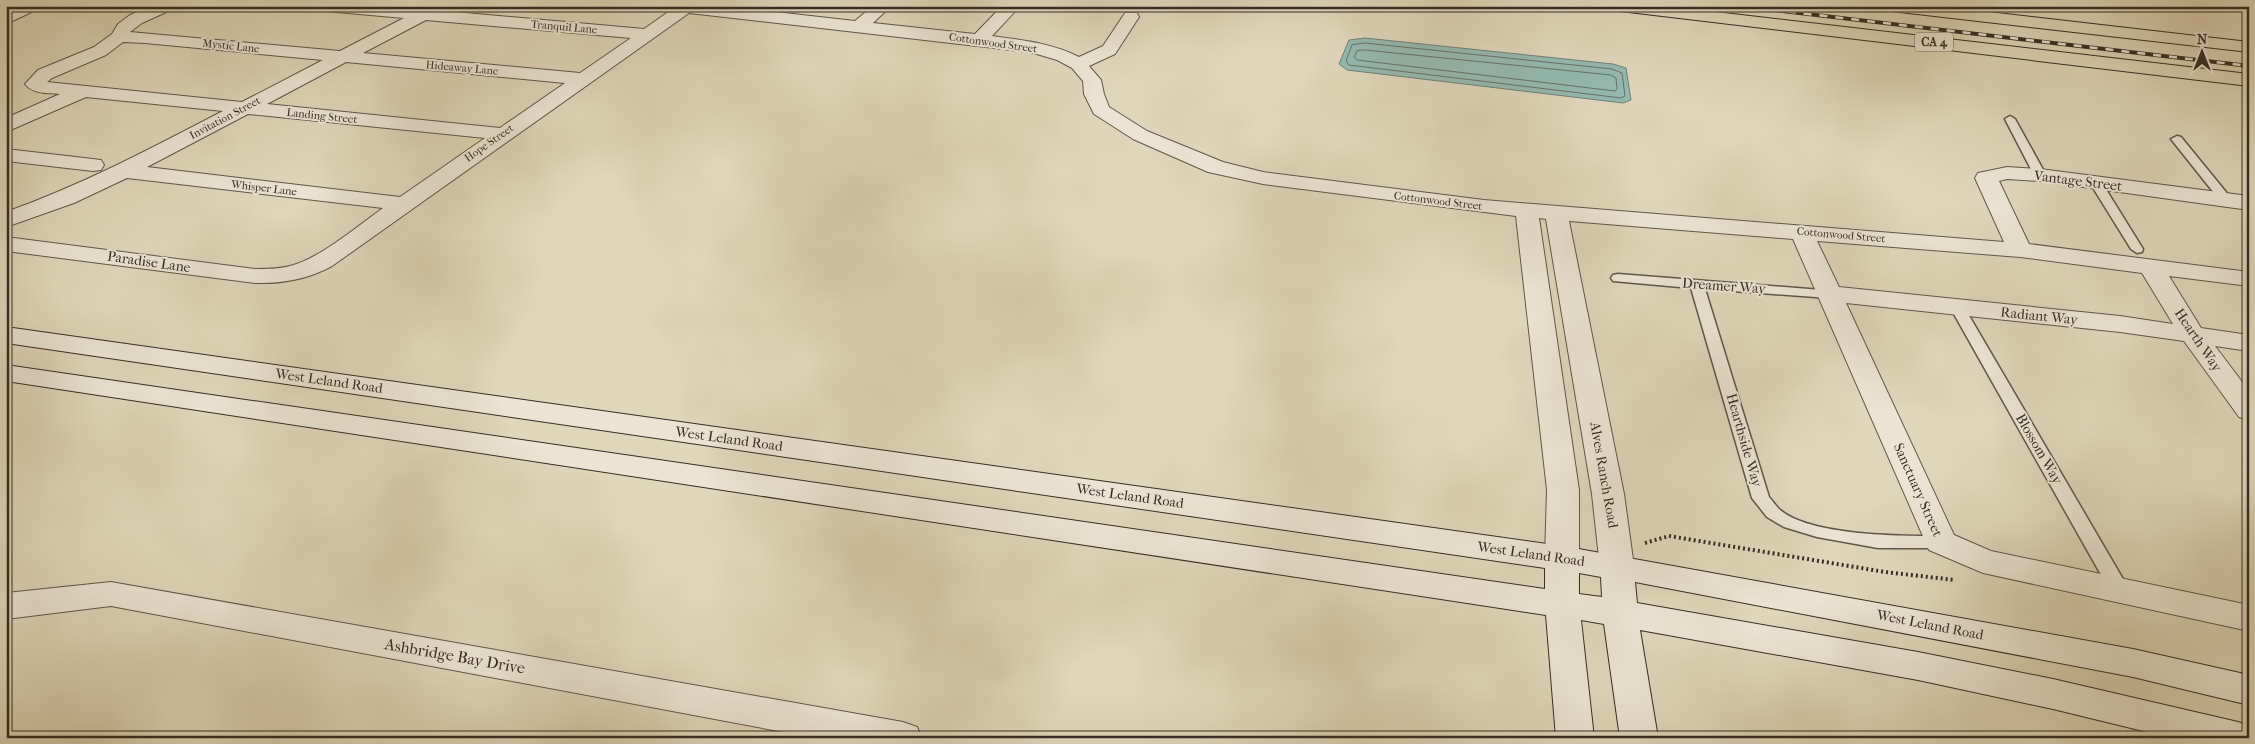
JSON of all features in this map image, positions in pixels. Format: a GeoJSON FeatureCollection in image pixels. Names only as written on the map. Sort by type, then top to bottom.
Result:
{"type":"FeatureCollection","features":[{"type":"Feature","properties":{"kind":"highway","name":"CA 4"},"geometry":{"type":"LineString","coordinates":[[1620,6],[2249,80]]}},
{"type":"Feature","properties":{"kind":"highway","name":"CA 4"},"geometry":{"type":"LineString","coordinates":[[1891,6],[2249,47]]}},
{"type":"Feature","properties":{"kind":"street"},"geometry":{"type":"LineString","coordinates":[[6,19],[32,6]]}},
{"type":"Feature","properties":{"kind":"street"},"geometry":{"type":"LineString","coordinates":[[119,37],[124,28],[136,19],[167,6]]}},
{"type":"Feature","properties":{"kind":"street","name":"Tranquil Lane"},"geometry":{"type":"LineString","coordinates":[[325,6],[431,10],[646,34]]}},
{"type":"Feature","properties":{"kind":"street"},"geometry":{"type":"LineString","coordinates":[[858,27],[883,6]]}},
{"type":"Feature","properties":{"kind":"street"},"geometry":{"type":"LineString","coordinates":[[980,40],[1012,6]]}},
{"type":"Feature","properties":{"kind":"street","name":"Cottonwood Street"},"geometry":{"type":"LineString","coordinates":[[680,7],[750,10],[858,27],[1032,47],[1062,56],[1078,64],[1092,80],[1094,94],[1101,110],[1140,136],[1216,167],[1262,178],[1527,211],[2144,258],[2249,279]]}},
{"type":"Feature","properties":{"kind":"street","name":"Hope Street"},"geometry":{"type":"LineString","coordinates":[[292,274],[323,261],[501,134],[646,34],[680,7]]}},
{"type":"Feature","properties":{"kind":"street","name":"Invitation Street"},"geometry":{"type":"LineString","coordinates":[[6,220],[66,198],[124,171],[431,10]]}},
{"type":"Feature","properties":{"kind":"street"},"geometry":{"type":"LineString","coordinates":[[1078,64],[1110,50],[1131,17]]}},
{"type":"Feature","properties":{"kind":"street","name":"Mystic Lane"},"geometry":{"type":"LineString","coordinates":[[119,37],[343,57]]}},
{"type":"Feature","properties":{"kind":"street","name":"Landing Street"},"geometry":{"type":"LineString","coordinates":[[119,37],[100,50],[45,74],[34,84],[42,87],[501,134]]}},
{"type":"Feature","properties":{"kind":"street","name":"Hideaway Lane"},"geometry":{"type":"LineString","coordinates":[[343,57],[582,79]]}},
{"type":"Feature","properties":{"kind":"street"},"geometry":{"type":"LineString","coordinates":[[6,126],[83,91]]}},
{"type":"Feature","properties":{"kind":"street"},"geometry":{"type":"LineString","coordinates":[[6,155],[93,165]]}},
{"type":"Feature","properties":{"kind":"street","name":"Whisper Lane"},"geometry":{"type":"LineString","coordinates":[[124,171],[403,204]]}},
{"type":"Feature","properties":{"kind":"street","name":"Vantage Street"},"geometry":{"type":"LineString","coordinates":[[2020,250],[1986,178],[2007,173],[2040,175],[2249,203]]}},
{"type":"Feature","properties":{"kind":"street"},"geometry":{"type":"LineString","coordinates":[[1527,211],[1563,490],[1562,605],[1575,738]]}},
{"type":"Feature","properties":{"kind":"street","name":"Alves Ranch Road"},"geometry":{"type":"LineString","coordinates":[[1556,213],[1608,494],[1620,613],[1639,738]]}},
{"type":"Feature","properties":{"kind":"street","name":"Sanctuary Street"},"geometry":{"type":"LineString","coordinates":[[1801,231],[1941,542],[1982,561],[2249,618]]}},
{"type":"Feature","properties":{"kind":"street","name":"Paradise Lane"},"geometry":{"type":"LineString","coordinates":[[6,244],[255,276],[292,274]]}},
{"type":"Feature","properties":{"kind":"street","name":"Hearth Way"},"geometry":{"type":"LineString","coordinates":[[2144,258],[2192,334],[2249,411]]}},
{"type":"Feature","properties":{"kind":"street","name":"Radiant Way"},"geometry":{"type":"LineString","coordinates":[[1829,294],[2192,334],[2249,343]]}},
{"type":"Feature","properties":{"kind":"street","name":"West Leland Road"},"geometry":{"type":"LineString","coordinates":[[6,335],[1562,558],[2133,663],[2249,690]]}},
{"type":"Feature","properties":{"kind":"street"},"geometry":{"type":"LineString","coordinates":[[6,373],[1620,613],[1918,666],[2053,694],[2238,738]]}},
{"type":"Feature","properties":{"kind":"street","name":"Ashbridge Bay Drive"},"geometry":{"type":"LineString","coordinates":[[6,606],[111,594],[903,738]]}},
{"type":"Feature","properties":{"kind":"lane"},"geometry":{"type":"LineString","coordinates":[[2010,119],[2040,175]]}},
{"type":"Feature","properties":{"kind":"lane"},"geometry":{"type":"LineString","coordinates":[[2177,139],[2226,200]]}},
{"type":"Feature","properties":{"kind":"lane"},"geometry":{"type":"LineString","coordinates":[[2096,183],[2144,258]]}},
{"type":"Feature","properties":{"kind":"lane","name":"Dreamer Way"},"geometry":{"type":"LineString","coordinates":[[1618,278],[1829,294]]}},
{"type":"Feature","properties":{"kind":"lane","name":"Hearthside Way"},"geometry":{"type":"LineString","coordinates":[[1697,284],[1761,498],[1773,513],[1790,523],[1878,542],[1941,542]]}},
{"type":"Feature","properties":{"kind":"lane","name":"Blossom Way"},"geometry":{"type":"LineString","coordinates":[[1957,307],[2120,591]]}},
{"type":"Feature","properties":{"kind":"path"},"geometry":{"type":"LineString","coordinates":[[1616,567],[1647,541],[1668,536],[1885,572],[1958,580]]}},
{"type":"Feature","properties":{"kind":"water"},"geometry":{"type":"Polygon","coordinates":[[[1365,38],[1613,64],[1626,68],[1631,100],[1623,103],[1347,70],[1339,64],[1349,40],[1365,38]]]}},
{"type":"Feature","properties":{"kind":"railway"},"geometry":{"type":"LineString","coordinates":[[1740,6],[2249,66]]}}]}
